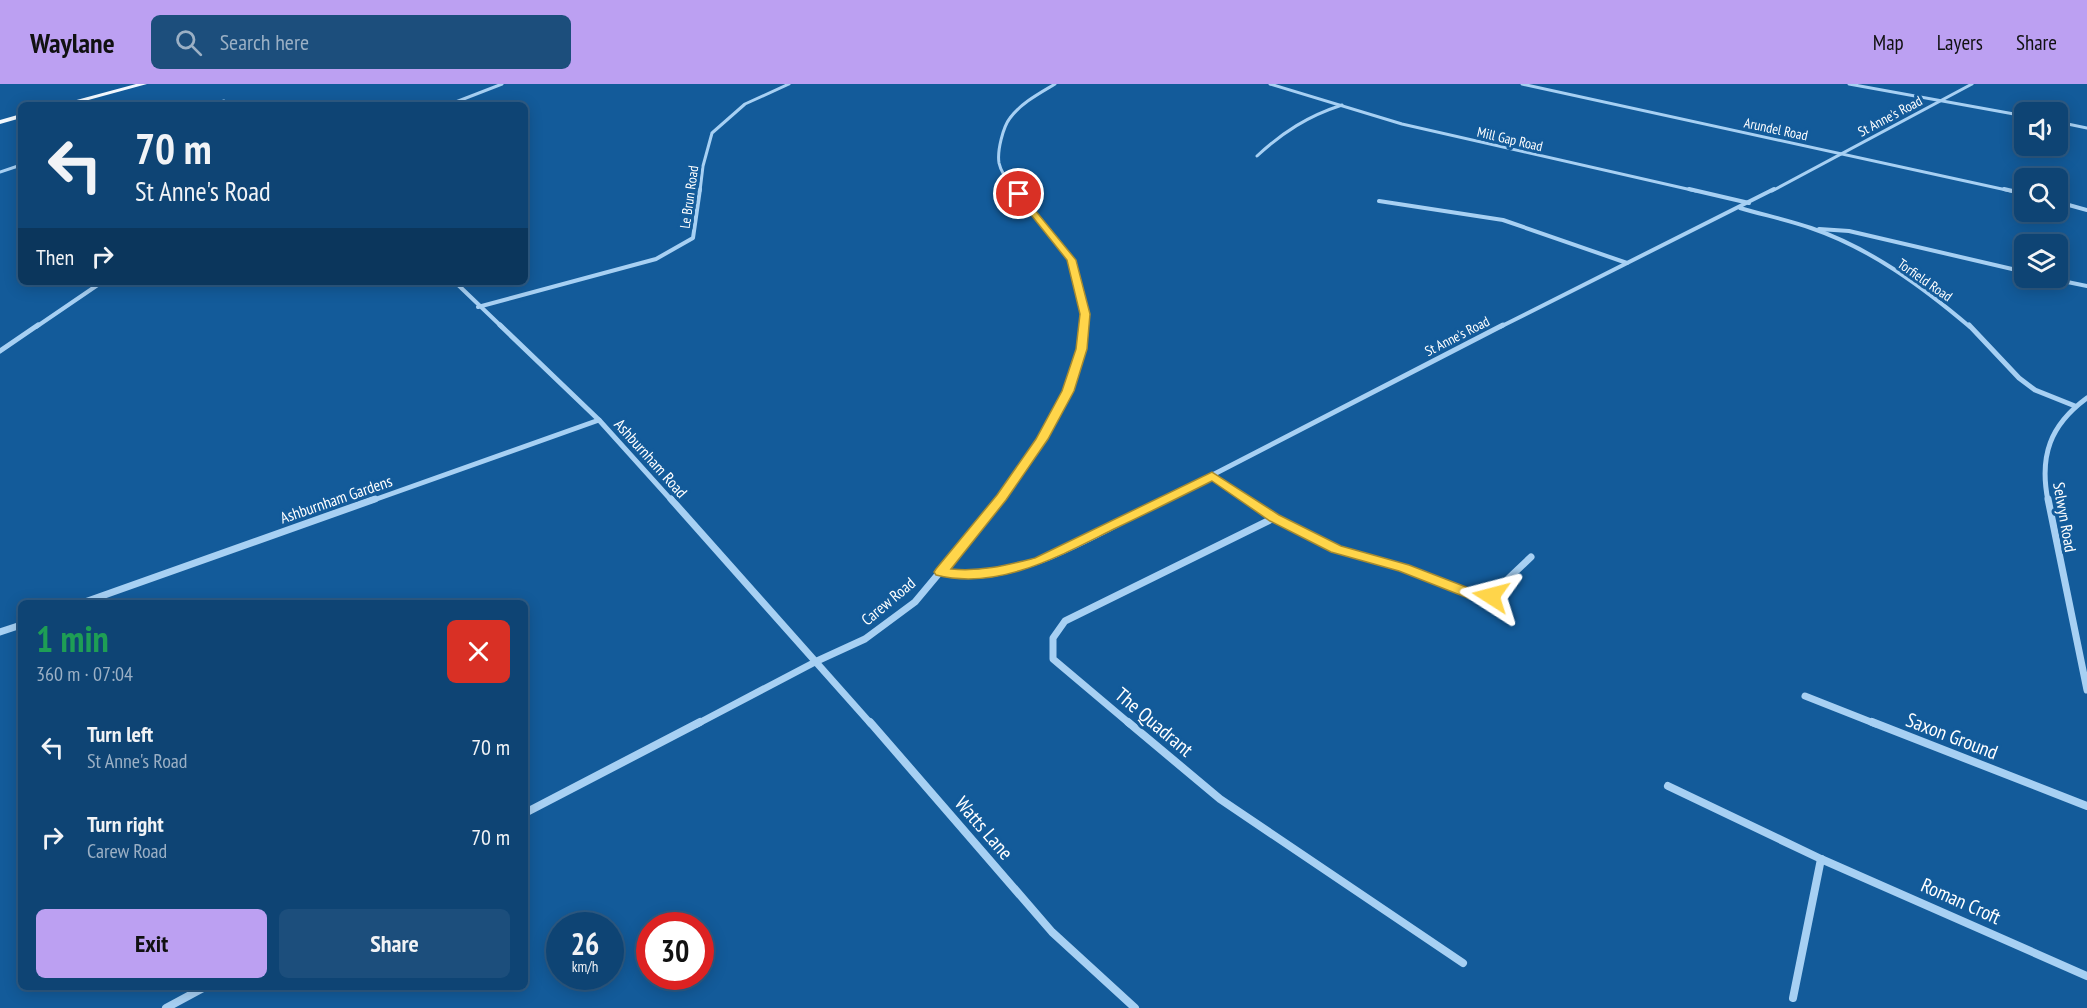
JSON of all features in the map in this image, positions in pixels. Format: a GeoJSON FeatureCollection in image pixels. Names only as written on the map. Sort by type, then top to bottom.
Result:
{"type":"FeatureCollection","features":[{"type":"Feature","properties":{"kind":"main road"},"geometry":{"type":"LineString","coordinates":[[74,102],[144,84]]}},
{"type":"Feature","properties":{"kind":"main road"},"geometry":{"type":"LineString","coordinates":[[0,122],[18,118]]}},
{"type":"Feature","properties":{"kind":"street"},"geometry":{"type":"LineString","coordinates":[[455,102],[502,84]]}},
{"type":"Feature","properties":{"kind":"street","name":"Le Brun Road"},"geometry":{"type":"LineString","coordinates":[[478,307],[656,259],[693,238],[703,166],[712,133],[745,104],[789,84]]}},
{"type":"Feature","properties":{"kind":"street","name":"Carew Road"},"geometry":{"type":"LineString","coordinates":[[528,811],[817,661],[865,639],[915,602],[1002,498],[1042,439],[1068,391],[1081,349],[1085,314],[1071,260],[1008,182],[999,162],[1003,134],[1010,118],[1029,100],[1055,84]]}},
{"type":"Feature","properties":{"kind":"street","name":"Mill Gap Road"},"geometry":{"type":"LineString","coordinates":[[1270,84],[1424,130],[1749,203]]}},
{"type":"Feature","properties":{"kind":"street","name":"Arundel Road"},"geometry":{"type":"LineString","coordinates":[[1522,84],[2014,192]]}},
{"type":"Feature","properties":{"kind":"street"},"geometry":{"type":"LineString","coordinates":[[1850,84],[2014,114]]}},
{"type":"Feature","properties":{"kind":"street","name":"St Anne's Road"},"geometry":{"type":"LineString","coordinates":[[941,572],[969,575],[1006,570],[1040,561],[1212,476],[1627,262],[1740,208],[1972,84]]}},
{"type":"Feature","properties":{"kind":"street"},"geometry":{"type":"LineString","coordinates":[[1257,156],[1296,122],[1343,105]]}},
{"type":"Feature","properties":{"kind":"street"},"geometry":{"type":"LineString","coordinates":[[2068,125],[2087,128]]}},
{"type":"Feature","properties":{"kind":"street"},"geometry":{"type":"LineString","coordinates":[[0,172],[18,166]]}},
{"type":"Feature","properties":{"kind":"street"},"geometry":{"type":"LineString","coordinates":[[1379,201],[1503,220],[1627,262]]}},
{"type":"Feature","properties":{"kind":"street"},"geometry":{"type":"LineString","coordinates":[[2068,205],[2087,210]]}},
{"type":"Feature","properties":{"kind":"street","name":"Torfield Road"},"geometry":{"type":"LineString","coordinates":[[1740,208],[1812,228],[1867,253],[1937,299],[1973,328],[2019,378],[2035,390],[2075,406]]}},
{"type":"Feature","properties":{"kind":"street"},"geometry":{"type":"LineString","coordinates":[[1812,228],[1849,231],[2014,269]]}},
{"type":"Feature","properties":{"kind":"street"},"geometry":{"type":"LineString","coordinates":[[2068,282],[2087,286]]}},
{"type":"Feature","properties":{"kind":"street"},"geometry":{"type":"LineString","coordinates":[[0,351],[98,285]]}},
{"type":"Feature","properties":{"kind":"street","name":"Ashburnham Road"},"geometry":{"type":"LineString","coordinates":[[457,285],[599,420],[817,661]]}},
{"type":"Feature","properties":{"kind":"street","name":"Selwyn Road"},"geometry":{"type":"LineString","coordinates":[[2087,398],[2075,406],[2055,427],[2046,450],[2044,482],[2087,690]]}},
{"type":"Feature","properties":{"kind":"street","name":"Ashburnham Gardens"},"geometry":{"type":"LineString","coordinates":[[90,600],[599,420]]}},
{"type":"Feature","properties":{"kind":"street"},"geometry":{"type":"LineString","coordinates":[[1212,476],[1274,518],[1336,549],[1404,568],[1478,597],[1491,596],[1531,557]]}},
{"type":"Feature","properties":{"kind":"street","name":"The Quadrant"},"geometry":{"type":"LineString","coordinates":[[1274,518],[1065,621],[1053,638],[1053,659],[1220,799],[1463,963]]}},
{"type":"Feature","properties":{"kind":"street"},"geometry":{"type":"LineString","coordinates":[[0,632],[18,626]]}},
{"type":"Feature","properties":{"kind":"street","name":"Watts Lane"},"geometry":{"type":"LineString","coordinates":[[817,661],[1052,932],[1135,1008]]}},
{"type":"Feature","properties":{"kind":"street","name":"Saxon Ground"},"geometry":{"type":"LineString","coordinates":[[1805,696],[2087,806]]}},
{"type":"Feature","properties":{"kind":"street","name":"Roman Croft"},"geometry":{"type":"LineString","coordinates":[[1668,786],[1821,860],[2087,976]]}},
{"type":"Feature","properties":{"kind":"street"},"geometry":{"type":"LineString","coordinates":[[1793,998],[1821,860]]}},
{"type":"Feature","properties":{"kind":"street"},"geometry":{"type":"LineString","coordinates":[[166,1008],[199,990]]}},
{"type":"Feature","properties":{"kind":"route"},"geometry":{"type":"LineString","coordinates":[[1019,194],[1071,260],[1085,314],[1081,349],[1068,391],[1042,439],[1002,498],[941,572],[969,575],[1006,570],[1040,561],[1212,476],[1274,518],[1336,549],[1404,568],[1478,597],[1491,596]]}}]}
